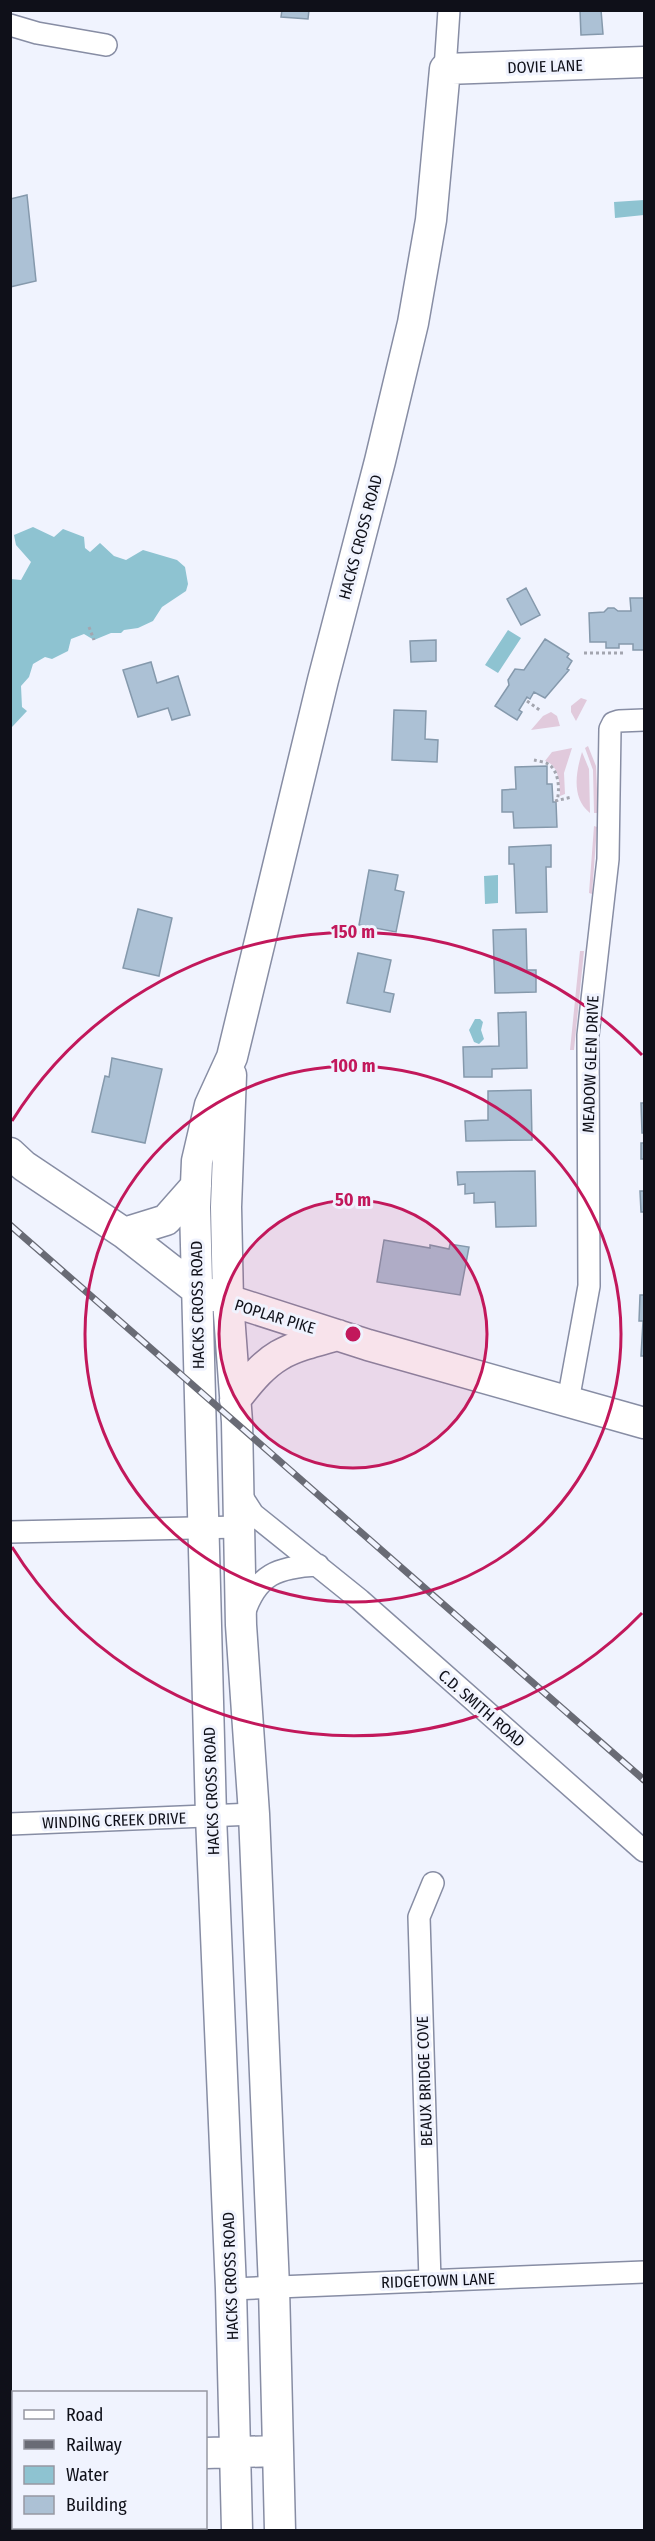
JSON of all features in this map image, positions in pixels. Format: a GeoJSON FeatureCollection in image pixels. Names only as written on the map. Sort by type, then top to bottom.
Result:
{"type":"FeatureCollection","features":[{"type":"Feature","properties":{"kind":"main road","name":"DOVIE LANE"},"geometry":{"type":"LineString","coordinates":[[445,69],[645,62]]}},
{"type":"Feature","properties":{"kind":"main road","name":"HACKS CROSS ROAD"},"geometry":{"type":"LineString","coordinates":[[280,2530],[273,2287],[254,1814],[241,1625],[235,1400],[228,1301],[226,1207],[232,1057],[322,680],[380,461],[413,323],[431,220],[445,69]]}},
{"type":"Feature","properties":{"kind":"main road","name":"HACKS CROSS ROAD"},"geometry":{"type":"LineString","coordinates":[[232,1057],[210,1105],[197,1161],[196,1186],[211,1816],[231,2289],[237,2530]]}},
{"type":"Feature","properties":{"kind":"main road","name":"POPLAR PIKE"},"geometry":{"type":"LineString","coordinates":[[10,1154],[24,1166],[124,1233],[197,1290],[338,1335],[645,1423]]}},
{"type":"Feature","properties":{"kind":"main road"},"geometry":{"type":"LineString","coordinates":[[124,1233],[166,1220],[196,1186]]}},
{"type":"Feature","properties":{"kind":"main road"},"geometry":{"type":"LineString","coordinates":[[235,1400],[255,1374],[273,1357],[293,1347],[338,1335]]}},
{"type":"Feature","properties":{"kind":"main road"},"geometry":{"type":"LineString","coordinates":[[207,2453],[278,2451]]}},
{"type":"Feature","properties":{"kind":"street","name":"HACKS CROSS ROAD"},"geometry":{"type":"LineString","coordinates":[[445,69],[449,10]]}},
{"type":"Feature","properties":{"kind":"street"},"geometry":{"type":"LineString","coordinates":[[10,25],[37,33],[106,45]]}},
{"type":"Feature","properties":{"kind":"street","name":"MEADOW GLEN DRIVE"},"geometry":{"type":"LineString","coordinates":[[568,1401],[589,1287],[588,1035],[608,859],[610,729],[613,723],[619,721],[645,720]]}},
{"type":"Feature","properties":{"kind":"street","name":"C.D. SMITH ROAD"},"geometry":{"type":"LineString","coordinates":[[238,1490],[253,1514],[318,1565],[645,1851]]}},
{"type":"Feature","properties":{"kind":"street"},"geometry":{"type":"LineString","coordinates":[[10,1532],[239,1527]]}},
{"type":"Feature","properties":{"kind":"street"},"geometry":{"type":"LineString","coordinates":[[241,1625],[251,1593],[264,1580],[278,1571],[295,1566],[318,1565]]}},
{"type":"Feature","properties":{"kind":"street","name":"WINDING CREEK DRIVE"},"geometry":{"type":"LineString","coordinates":[[10,1824],[254,1814]]}},
{"type":"Feature","properties":{"kind":"street","name":"BEAUX BRIDGE COVE"},"geometry":{"type":"LineString","coordinates":[[430,2281],[419,1917],[433,1883]]}},
{"type":"Feature","properties":{"kind":"street","name":"RIDGETOWN LANE"},"geometry":{"type":"LineString","coordinates":[[231,2289],[645,2272]]}},
{"type":"Feature","properties":{"kind":"path"},"geometry":{"type":"LineString","coordinates":[[89,627],[94,640]]}},
{"type":"Feature","properties":{"kind":"path"},"geometry":{"type":"LineString","coordinates":[[584,653],[623,653]]}},
{"type":"Feature","properties":{"kind":"path"},"geometry":{"type":"LineString","coordinates":[[527,701],[541,711]]}},
{"type":"Feature","properties":{"kind":"path"},"geometry":{"type":"LineString","coordinates":[[534,760],[547,763],[553,769],[558,786],[556,801],[572,797]]}},
{"type":"Feature","properties":{"kind":"shaded area"},"geometry":{"type":"Polygon","coordinates":[[[581,698],[587,700],[576,721],[571,712],[571,706],[581,698]]]}},
{"type":"Feature","properties":{"kind":"shaded area"},"geometry":{"type":"Polygon","coordinates":[[[551,712],[557,716],[560,726],[531,730],[543,716],[551,712]]]}},
{"type":"Feature","properties":{"kind":"shaded area"},"geometry":{"type":"Polygon","coordinates":[[[588,746],[596,766],[598,813],[594,813],[593,770],[585,748],[588,746]]]}},
{"type":"Feature","properties":{"kind":"shaded area"},"geometry":{"type":"Polygon","coordinates":[[[572,748],[564,773],[565,794],[560,796],[556,770],[545,761],[552,752],[572,748]]]}},
{"type":"Feature","properties":{"kind":"shaded area"},"geometry":{"type":"Polygon","coordinates":[[[582,752],[589,769],[590,813],[580,800],[578,792],[577,776],[582,752]]]}},
{"type":"Feature","properties":{"kind":"shaded area"},"geometry":{"type":"Polygon","coordinates":[[[594,826],[597,827],[592,894],[589,893],[594,826]]]}},
{"type":"Feature","properties":{"kind":"shaded area"},"geometry":{"type":"Polygon","coordinates":[[[580,951],[584,951],[574,1050],[570,1050],[580,951]]]}},
{"type":"Feature","properties":{"kind":"water"},"geometry":{"type":"Polygon","coordinates":[[[644,200],[644,215],[615,218],[614,202],[644,200]]]}},
{"type":"Feature","properties":{"kind":"water"},"geometry":{"type":"Polygon","coordinates":[[[33,527],[54,537],[63,529],[84,537],[85,548],[90,552],[100,543],[114,556],[126,560],[143,550],[177,560],[185,567],[188,584],[186,591],[162,607],[153,621],[138,628],[124,630],[121,633],[111,633],[94,640],[84,634],[71,639],[68,651],[52,659],[45,657],[33,664],[29,677],[21,686],[22,707],[27,711],[12,727],[11,579],[21,580],[31,562],[16,545],[14,535],[33,527]]]}},
{"type":"Feature","properties":{"kind":"water"},"geometry":{"type":"Polygon","coordinates":[[[508,630],[521,638],[498,673],[485,665],[508,630]]]}},
{"type":"Feature","properties":{"kind":"water"},"geometry":{"type":"Polygon","coordinates":[[[498,875],[498,903],[485,904],[484,876],[498,875]]]}},
{"type":"Feature","properties":{"kind":"water"},"geometry":{"type":"Polygon","coordinates":[[[475,1019],[483,1022],[481,1030],[484,1039],[479,1044],[474,1042],[469,1030],[475,1019]]]}},
{"type":"Feature","properties":{"kind":"building"},"geometry":{"type":"Polygon","coordinates":[[[282,10],[309,10],[308,19],[281,17],[282,10]]]}},
{"type":"Feature","properties":{"kind":"building"},"geometry":{"type":"Polygon","coordinates":[[[580,10],[601,10],[603,34],[581,35],[580,10]]]}},
{"type":"Feature","properties":{"kind":"building"},"geometry":{"type":"Polygon","coordinates":[[[27,195],[36,281],[10,287],[10,199],[27,195]]]}},
{"type":"Feature","properties":{"kind":"building"},"geometry":{"type":"Polygon","coordinates":[[[526,588],[540,615],[521,625],[507,599],[526,588]]]}},
{"type":"Feature","properties":{"kind":"building"},"geometry":{"type":"Polygon","coordinates":[[[630,598],[644,598],[644,650],[633,650],[633,644],[619,644],[619,648],[606,648],[606,642],[590,642],[589,613],[604,612],[608,608],[631,611],[630,598]]]}},
{"type":"Feature","properties":{"kind":"building"},"geometry":{"type":"Polygon","coordinates":[[[545,639],[569,654],[567,657],[572,661],[567,669],[569,670],[545,698],[534,692],[530,699],[527,697],[519,710],[522,712],[517,720],[495,706],[509,685],[508,680],[515,669],[524,670],[545,639]]]}},
{"type":"Feature","properties":{"kind":"building"},"geometry":{"type":"Polygon","coordinates":[[[436,640],[436,661],[411,662],[410,641],[436,640]]]}},
{"type":"Feature","properties":{"kind":"building"},"geometry":{"type":"Polygon","coordinates":[[[151,662],[157,683],[178,676],[190,715],[172,720],[168,708],[138,717],[123,670],[151,662]]]}},
{"type":"Feature","properties":{"kind":"building"},"geometry":{"type":"Polygon","coordinates":[[[394,710],[426,711],[425,739],[438,740],[437,762],[392,760],[394,710]]]}},
{"type":"Feature","properties":{"kind":"building"},"geometry":{"type":"Polygon","coordinates":[[[547,766],[547,784],[552,784],[553,802],[556,802],[557,827],[514,828],[513,812],[502,812],[502,790],[516,789],[515,767],[547,766]]]}},
{"type":"Feature","properties":{"kind":"building"},"geometry":{"type":"Polygon","coordinates":[[[551,845],[551,867],[546,867],[547,912],[516,913],[514,864],[509,864],[509,847],[551,845]]]}},
{"type":"Feature","properties":{"kind":"building"},"geometry":{"type":"Polygon","coordinates":[[[369,870],[398,875],[395,890],[404,892],[396,932],[359,925],[369,870]]]}},
{"type":"Feature","properties":{"kind":"building"},"geometry":{"type":"Polygon","coordinates":[[[138,909],[172,918],[159,976],[123,968],[138,909]]]}},
{"type":"Feature","properties":{"kind":"building"},"geometry":{"type":"Polygon","coordinates":[[[526,929],[527,970],[536,970],[536,992],[495,993],[493,930],[526,929]]]}},
{"type":"Feature","properties":{"kind":"building"},"geometry":{"type":"Polygon","coordinates":[[[358,953],[391,960],[384,992],[394,994],[390,1012],[347,1003],[358,953]]]}},
{"type":"Feature","properties":{"kind":"building"},"geometry":{"type":"Polygon","coordinates":[[[526,1012],[527,1068],[492,1069],[492,1077],[464,1077],[463,1047],[499,1046],[498,1013],[526,1012]]]}},
{"type":"Feature","properties":{"kind":"building"},"geometry":{"type":"Polygon","coordinates":[[[112,1058],[162,1069],[145,1143],[92,1132],[105,1076],[109,1077],[112,1058]]]}},
{"type":"Feature","properties":{"kind":"building"},"geometry":{"type":"Polygon","coordinates":[[[531,1090],[532,1140],[466,1141],[465,1121],[488,1120],[488,1091],[531,1090]]]}},
{"type":"Feature","properties":{"kind":"building"},"geometry":{"type":"Polygon","coordinates":[[[641,1103],[644,1103],[644,1133],[642,1133],[641,1103]]]}},
{"type":"Feature","properties":{"kind":"building"},"geometry":{"type":"Polygon","coordinates":[[[641,1143],[644,1143],[644,1159],[641,1159],[641,1143]]]}},
{"type":"Feature","properties":{"kind":"building"},"geometry":{"type":"Polygon","coordinates":[[[535,1171],[536,1226],[496,1227],[495,1202],[474,1203],[474,1193],[465,1194],[465,1184],[458,1185],[457,1172],[535,1171]]]}},
{"type":"Feature","properties":{"kind":"building"},"geometry":{"type":"Polygon","coordinates":[[[640,1191],[644,1191],[644,1212],[641,1212],[640,1191]]]}},
{"type":"Feature","properties":{"kind":"building"},"geometry":{"type":"Polygon","coordinates":[[[384,1240],[430,1248],[430,1245],[449,1249],[450,1244],[469,1247],[460,1295],[377,1282],[384,1240]]]}},
{"type":"Feature","properties":{"kind":"building"},"geometry":{"type":"Polygon","coordinates":[[[640,1295],[644,1295],[644,1356],[641,1356],[643,1321],[639,1321],[640,1295]]]}},
{"type":"Feature","properties":{"kind":"railway"},"geometry":{"type":"LineString","coordinates":[[10,1225],[644,1780]]}}]}
